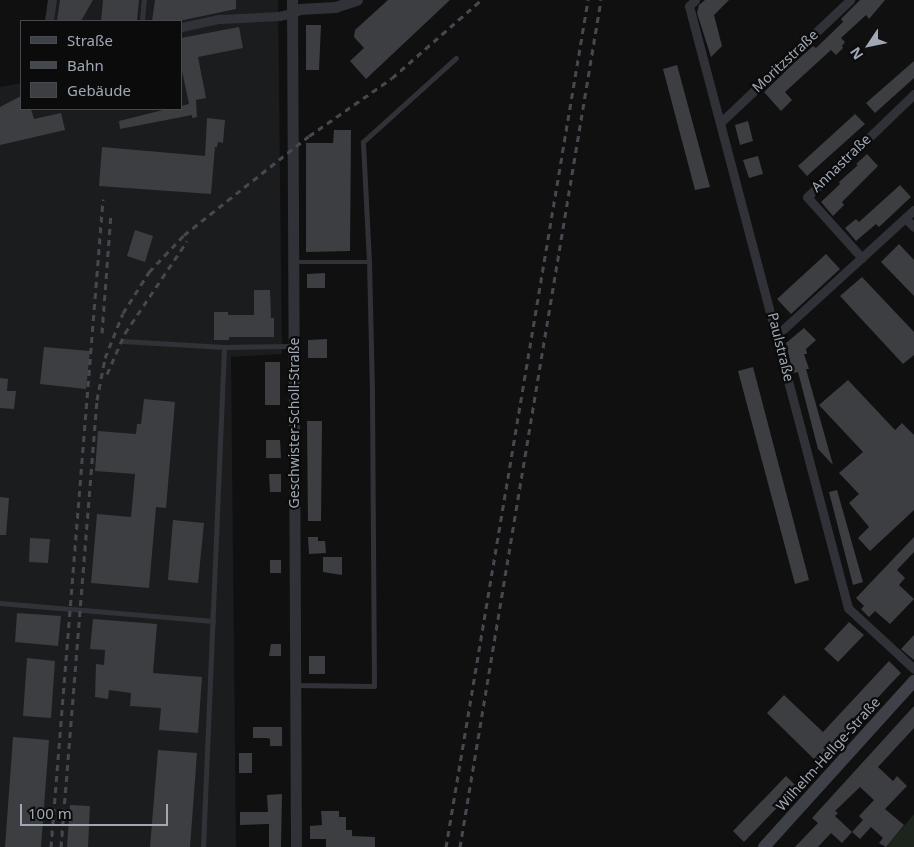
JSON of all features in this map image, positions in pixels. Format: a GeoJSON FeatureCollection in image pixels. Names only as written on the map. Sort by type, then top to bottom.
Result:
{"type":"FeatureCollection","features":[{"type":"Feature","properties":{"kind":"main road","name":"Wilhelm-Hellge-Straße"},"geometry":{"type":"LineString","coordinates":[[764,847],[914,680]]}},
{"type":"Feature","properties":{"kind":"street"},"geometry":{"type":"LineString","coordinates":[[49,20],[52,0]]}},
{"type":"Feature","properties":{"kind":"street","name":"Geschwister-Scholl-Straße"},"geometry":{"type":"LineString","coordinates":[[292,0],[296,847]]}},
{"type":"Feature","properties":{"kind":"street"},"geometry":{"type":"LineString","coordinates":[[182,27],[220,19],[279,16],[299,9],[335,7],[357,0]]}},
{"type":"Feature","properties":{"kind":"street","name":"Moritzstraße"},"geometry":{"type":"LineString","coordinates":[[721,122],[850,0]]}},
{"type":"Feature","properties":{"kind":"street","name":"Paulstraße"},"geometry":{"type":"LineString","coordinates":[[691,2],[848,608],[914,669]]}},
{"type":"Feature","properties":{"kind":"street","name":"Annastraße"},"geometry":{"type":"LineString","coordinates":[[862,258],[807,197],[914,94]]}},
{"type":"Feature","properties":{"kind":"street"},"geometry":{"type":"LineString","coordinates":[[778,334],[914,210]]}},
{"type":"Feature","properties":{"kind":"street"},"geometry":{"type":"LineString","coordinates":[[906,218],[914,228]]}},
{"type":"Feature","properties":{"kind":"lane"},"geometry":{"type":"LineString","coordinates":[[142,20],[144,0]]}},
{"type":"Feature","properties":{"kind":"lane"},"geometry":{"type":"LineString","coordinates":[[295,685],[374,686],[372,393],[369,262],[363,142],[456,58]]}},
{"type":"Feature","properties":{"kind":"lane"},"geometry":{"type":"LineString","coordinates":[[293,262],[369,262]]}},
{"type":"Feature","properties":{"kind":"lane"},"geometry":{"type":"LineString","coordinates":[[123,340],[224,347],[293,346]]}},
{"type":"Feature","properties":{"kind":"lane"},"geometry":{"type":"LineString","coordinates":[[203,847],[224,347]]}},
{"type":"Feature","properties":{"kind":"lane"},"geometry":{"type":"LineString","coordinates":[[0,603],[213,621]]}},
{"type":"Feature","properties":{"kind":"shaded area"},"geometry":{"type":"Polygon","coordinates":[[[57,0],[278,0],[282,354],[231,357],[236,847],[0,847],[0,87],[20,83],[20,110],[182,110],[182,20],[54,20],[57,0]]]}},
{"type":"Feature","properties":{"kind":"shaded area"},"geometry":{"type":"Polygon","coordinates":[[[914,814],[914,847],[886,847],[914,814]]]}},
{"type":"Feature","properties":{"kind":"building"},"geometry":{"type":"Polygon","coordinates":[[[60,0],[93,0],[82,20],[57,20],[60,0]]]}},
{"type":"Feature","properties":{"kind":"building"},"geometry":{"type":"Polygon","coordinates":[[[103,0],[139,0],[137,20],[101,20],[103,0]]]}},
{"type":"Feature","properties":{"kind":"building"},"geometry":{"type":"Polygon","coordinates":[[[155,0],[236,0],[236,9],[182,20],[152,20],[155,0]]]}},
{"type":"Feature","properties":{"kind":"building"},"geometry":{"type":"Polygon","coordinates":[[[388,0],[450,0],[366,79],[350,61],[364,48],[354,37],[355,30],[388,0]]]}},
{"type":"Feature","properties":{"kind":"building"},"geometry":{"type":"Polygon","coordinates":[[[705,0],[729,0],[714,15],[722,46],[711,57],[697,13],[699,5],[705,0]]]}},
{"type":"Feature","properties":{"kind":"building"},"geometry":{"type":"Polygon","coordinates":[[[860,0],[885,0],[869,19],[866,15],[841,38],[845,42],[842,46],[843,48],[836,55],[831,50],[785,92],[792,100],[781,111],[764,92],[813,46],[816,48],[843,22],[841,19],[860,0]]]}},
{"type":"Feature","properties":{"kind":"building"},"geometry":{"type":"Polygon","coordinates":[[[306,25],[321,25],[319,70],[306,70],[306,25]]]}},
{"type":"Feature","properties":{"kind":"building"},"geometry":{"type":"Polygon","coordinates":[[[239,27],[243,48],[198,57],[206,98],[196,100],[197,117],[192,118],[192,115],[120,129],[119,121],[163,110],[182,110],[182,106],[189,104],[182,71],[182,38],[239,27]]]}},
{"type":"Feature","properties":{"kind":"building"},"geometry":{"type":"Polygon","coordinates":[[[914,61],[914,78],[875,113],[866,103],[914,61]]]}},
{"type":"Feature","properties":{"kind":"building"},"geometry":{"type":"Polygon","coordinates":[[[677,65],[710,187],[695,190],[663,69],[677,65]]]}},
{"type":"Feature","properties":{"kind":"building"},"geometry":{"type":"Polygon","coordinates":[[[20,97],[20,110],[31,110],[34,119],[61,113],[65,130],[0,145],[0,107],[20,97]]]}},
{"type":"Feature","properties":{"kind":"building"},"geometry":{"type":"Polygon","coordinates":[[[855,114],[865,124],[807,176],[798,166],[855,114]]]}},
{"type":"Feature","properties":{"kind":"building"},"geometry":{"type":"Polygon","coordinates":[[[207,118],[225,120],[223,143],[218,142],[217,147],[215,147],[211,194],[99,186],[102,147],[205,156],[207,118]]]}},
{"type":"Feature","properties":{"kind":"building"},"geometry":{"type":"Polygon","coordinates":[[[748,121],[753,141],[740,145],[735,125],[748,121]]]}},
{"type":"Feature","properties":{"kind":"building"},"geometry":{"type":"Polygon","coordinates":[[[334,130],[351,130],[350,251],[306,252],[306,143],[333,143],[334,130]]]}},
{"type":"Feature","properties":{"kind":"building"},"geometry":{"type":"Polygon","coordinates":[[[867,154],[878,166],[842,202],[844,205],[833,216],[821,202],[867,154]]]}},
{"type":"Feature","properties":{"kind":"building"},"geometry":{"type":"Polygon","coordinates":[[[758,156],[763,174],[749,178],[743,160],[758,156]]]}},
{"type":"Feature","properties":{"kind":"building"},"geometry":{"type":"Polygon","coordinates":[[[900,185],[911,197],[879,227],[876,224],[856,241],[845,228],[856,219],[859,222],[900,185]]]}},
{"type":"Feature","properties":{"kind":"building"},"geometry":{"type":"Polygon","coordinates":[[[135,230],[153,236],[145,262],[127,256],[135,230]]]}},
{"type":"Feature","properties":{"kind":"building"},"geometry":{"type":"Polygon","coordinates":[[[899,244],[914,260],[914,296],[881,262],[899,244]]]}},
{"type":"Feature","properties":{"kind":"building"},"geometry":{"type":"Polygon","coordinates":[[[826,254],[840,269],[791,314],[777,299],[826,254]]]}},
{"type":"Feature","properties":{"kind":"building"},"geometry":{"type":"Polygon","coordinates":[[[325,273],[325,288],[307,288],[307,274],[325,273]]]}},
{"type":"Feature","properties":{"kind":"building"},"geometry":{"type":"Polygon","coordinates":[[[862,277],[914,332],[914,355],[903,364],[840,296],[862,277]]]}},
{"type":"Feature","properties":{"kind":"building"},"geometry":{"type":"Polygon","coordinates":[[[254,290],[270,290],[271,318],[274,318],[274,337],[229,337],[229,340],[214,340],[214,312],[228,312],[228,315],[254,315],[254,290]]]}},
{"type":"Feature","properties":{"kind":"building"},"geometry":{"type":"Polygon","coordinates":[[[804,328],[816,340],[806,349],[807,354],[804,354],[809,369],[806,369],[833,465],[818,449],[798,372],[793,373],[786,343],[804,328]]]}},
{"type":"Feature","properties":{"kind":"building"},"geometry":{"type":"Polygon","coordinates":[[[327,339],[327,358],[308,358],[308,340],[327,339]]]}},
{"type":"Feature","properties":{"kind":"building"},"geometry":{"type":"Polygon","coordinates":[[[44,347],[90,351],[86,389],[40,384],[44,347]]]}},
{"type":"Feature","properties":{"kind":"building"},"geometry":{"type":"Polygon","coordinates":[[[265,362],[280,362],[280,405],[265,405],[265,362]]]}},
{"type":"Feature","properties":{"kind":"building"},"geometry":{"type":"Polygon","coordinates":[[[753,367],[809,580],[795,584],[738,371],[753,367]]]}},
{"type":"Feature","properties":{"kind":"building"},"geometry":{"type":"Polygon","coordinates":[[[0,378],[8,379],[7,391],[16,391],[14,409],[0,408],[0,378]]]}},
{"type":"Feature","properties":{"kind":"building"},"geometry":{"type":"Polygon","coordinates":[[[848,380],[895,430],[902,423],[914,435],[914,510],[870,551],[858,538],[869,527],[849,503],[859,494],[839,473],[863,452],[819,405],[848,380]]]}},
{"type":"Feature","properties":{"kind":"building"},"geometry":{"type":"Polygon","coordinates":[[[144,399],[175,402],[166,508],[156,507],[149,588],[91,583],[97,514],[131,517],[135,474],[95,471],[98,431],[136,434],[137,424],[141,424],[144,399]]]}},
{"type":"Feature","properties":{"kind":"building"},"geometry":{"type":"Polygon","coordinates":[[[307,421],[322,421],[321,521],[308,521],[307,421]]]}},
{"type":"Feature","properties":{"kind":"building"},"geometry":{"type":"Polygon","coordinates":[[[266,440],[280,440],[281,458],[266,458],[266,440]]]}},
{"type":"Feature","properties":{"kind":"building"},"geometry":{"type":"Polygon","coordinates":[[[269,474],[281,474],[281,492],[270,492],[269,474]]]}},
{"type":"Feature","properties":{"kind":"building"},"geometry":{"type":"Polygon","coordinates":[[[837,490],[863,582],[853,585],[829,492],[837,490]]]}},
{"type":"Feature","properties":{"kind":"building"},"geometry":{"type":"Polygon","coordinates":[[[0,497],[9,498],[6,535],[0,535],[0,497]]]}},
{"type":"Feature","properties":{"kind":"building"},"geometry":{"type":"Polygon","coordinates":[[[173,520],[204,523],[198,583],[168,580],[173,520]]]}},
{"type":"Feature","properties":{"kind":"building"},"geometry":{"type":"Polygon","coordinates":[[[308,537],[318,537],[318,541],[325,541],[326,553],[309,554],[308,537]]]}},
{"type":"Feature","properties":{"kind":"building"},"geometry":{"type":"Polygon","coordinates":[[[914,537],[914,552],[897,570],[905,578],[899,585],[914,599],[890,624],[875,611],[869,617],[861,609],[864,606],[856,598],[914,537]]]}},
{"type":"Feature","properties":{"kind":"building"},"geometry":{"type":"Polygon","coordinates":[[[30,538],[50,539],[48,563],[29,562],[30,538]]]}},
{"type":"Feature","properties":{"kind":"building"},"geometry":{"type":"Polygon","coordinates":[[[323,557],[342,557],[342,575],[323,572],[323,557]]]}},
{"type":"Feature","properties":{"kind":"building"},"geometry":{"type":"Polygon","coordinates":[[[270,560],[281,560],[281,573],[270,573],[270,560]]]}},
{"type":"Feature","properties":{"kind":"building"},"geometry":{"type":"Polygon","coordinates":[[[17,613],[61,616],[58,646],[15,642],[17,613]]]}},
{"type":"Feature","properties":{"kind":"building"},"geometry":{"type":"Polygon","coordinates":[[[93,619],[157,624],[153,673],[202,677],[198,733],[159,730],[161,708],[130,706],[131,693],[109,690],[108,699],[95,697],[96,664],[104,665],[105,650],[90,649],[93,619]]]}},
{"type":"Feature","properties":{"kind":"building"},"geometry":{"type":"Polygon","coordinates":[[[849,622],[864,635],[838,662],[824,649],[849,622]]]}},
{"type":"Feature","properties":{"kind":"building"},"geometry":{"type":"Polygon","coordinates":[[[914,635],[914,660],[901,649],[914,635]]]}},
{"type":"Feature","properties":{"kind":"building"},"geometry":{"type":"Polygon","coordinates":[[[271,644],[281,644],[281,656],[269,656],[271,644]]]}},
{"type":"Feature","properties":{"kind":"building"},"geometry":{"type":"Polygon","coordinates":[[[309,656],[325,656],[325,674],[309,674],[309,656]]]}},
{"type":"Feature","properties":{"kind":"building"},"geometry":{"type":"Polygon","coordinates":[[[27,658],[55,661],[51,718],[23,716],[27,658]]]}},
{"type":"Feature","properties":{"kind":"building"},"geometry":{"type":"Polygon","coordinates":[[[889,661],[901,673],[817,762],[767,713],[784,695],[823,732],[889,661]]]}},
{"type":"Feature","properties":{"kind":"building"},"geometry":{"type":"Polygon","coordinates":[[[914,706],[914,728],[878,767],[893,781],[897,776],[907,786],[885,809],[904,825],[886,847],[879,843],[883,838],[871,827],[860,839],[852,832],[842,843],[831,833],[818,847],[795,847],[818,823],[812,818],[914,706]],[[860,787],[835,811],[838,813],[835,816],[852,832],[863,820],[859,816],[874,800],[860,787]]]}},
{"type":"Feature","properties":{"kind":"building"},"geometry":{"type":"Polygon","coordinates":[[[253,727],[282,727],[282,746],[270,746],[270,739],[267,738],[253,738],[253,727]]]}},
{"type":"Feature","properties":{"kind":"building"},"geometry":{"type":"Polygon","coordinates":[[[13,737],[49,740],[41,847],[5,847],[13,737]]]}},
{"type":"Feature","properties":{"kind":"building"},"geometry":{"type":"Polygon","coordinates":[[[158,750],[197,753],[190,847],[150,847],[158,750]]]}},
{"type":"Feature","properties":{"kind":"building"},"geometry":{"type":"Polygon","coordinates":[[[239,753],[252,753],[252,773],[239,773],[239,753]]]}},
{"type":"Feature","properties":{"kind":"building"},"geometry":{"type":"Polygon","coordinates":[[[786,776],[797,787],[744,842],[733,831],[786,776]]]}},
{"type":"Feature","properties":{"kind":"building"},"geometry":{"type":"Polygon","coordinates":[[[282,794],[281,847],[269,847],[269,824],[240,825],[240,812],[268,812],[267,795],[282,794]]]}},
{"type":"Feature","properties":{"kind":"building"},"geometry":{"type":"Polygon","coordinates":[[[70,805],[90,806],[88,847],[67,847],[70,805]]]}},
{"type":"Feature","properties":{"kind":"building"},"geometry":{"type":"Polygon","coordinates":[[[321,811],[339,811],[339,817],[346,817],[346,830],[352,830],[352,836],[375,837],[375,847],[326,847],[326,839],[310,839],[310,826],[322,825],[321,811]]]}},
{"type":"Feature","properties":{"kind":"railway"},"geometry":{"type":"LineString","coordinates":[[61,847],[97,400],[105,358],[123,313],[149,272],[184,235],[309,136],[392,78],[481,0]]}},
{"type":"Feature","properties":{"kind":"railway"},"geometry":{"type":"LineString","coordinates":[[446,847],[588,0]]}},
{"type":"Feature","properties":{"kind":"railway"},"geometry":{"type":"LineString","coordinates":[[460,847],[601,0]]}},
{"type":"Feature","properties":{"kind":"railway"},"geometry":{"type":"LineString","coordinates":[[51,847],[103,199]]}},
{"type":"Feature","properties":{"kind":"railway"},"geometry":{"type":"LineString","coordinates":[[102,333],[111,212]]}},
{"type":"Feature","properties":{"kind":"railway"},"geometry":{"type":"LineString","coordinates":[[107,374],[125,333],[187,241]]}}]}
